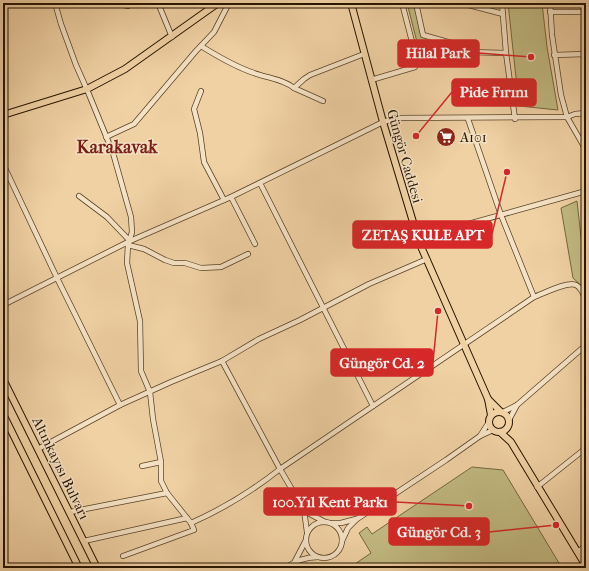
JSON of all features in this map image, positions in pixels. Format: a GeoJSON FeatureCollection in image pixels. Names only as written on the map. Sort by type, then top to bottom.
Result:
{"type":"FeatureCollection","features":[{"type":"Feature","properties":{"kind":"main road"},"geometry":{"type":"LineString","coordinates":[[3,115],[87,89],[125,69],[218,3]]}},
{"type":"Feature","properties":{"kind":"main road","name":"Güngör Caddesi"},"geometry":{"type":"LineString","coordinates":[[351,3],[371,80],[418,238],[488,399],[490,418]]}},
{"type":"Feature","properties":{"kind":"main road","name":"Altınkayısı Bulvarı"},"geometry":{"type":"LineString","coordinates":[[3,380],[97,568]]}},
{"type":"Feature","properties":{"kind":"main road","name":"Güngör Caddesi"},"geometry":{"type":"LineString","coordinates":[[488,399],[501,412]]}},
{"type":"Feature","properties":{"kind":"main road"},"geometry":{"type":"LineString","coordinates":[[511,442],[508,416],[501,412],[493,413],[490,418],[489,425],[511,442],[586,566]]}},
{"type":"Feature","properties":{"kind":"main road","name":"Altınkayısı Bulvarı"},"geometry":{"type":"LineString","coordinates":[[3,414],[79,568]]}},
{"type":"Feature","properties":{"kind":"main road"},"geometry":{"type":"LineString","coordinates":[[497,431],[506,429],[509,423]]}},
{"type":"Feature","properties":{"kind":"street"},"geometry":{"type":"LineString","coordinates":[[55,3],[76,65],[113,153],[131,217],[132,232],[129,243],[127,264],[140,321],[141,371],[150,392],[153,419],[161,462],[161,481],[167,493],[191,523],[194,530],[122,556]]}},
{"type":"Feature","properties":{"kind":"street"},"geometry":{"type":"LineString","coordinates":[[116,3],[128,6]]}},
{"type":"Feature","properties":{"kind":"street"},"geometry":{"type":"LineString","coordinates":[[158,3],[172,37]]}},
{"type":"Feature","properties":{"kind":"street"},"geometry":{"type":"LineString","coordinates":[[106,138],[134,124],[214,32],[229,3]]}},
{"type":"Feature","properties":{"kind":"street"},"geometry":{"type":"LineString","coordinates":[[402,3],[417,61]]}},
{"type":"Feature","properties":{"kind":"street"},"geometry":{"type":"LineString","coordinates":[[416,3],[423,35],[483,52]]}},
{"type":"Feature","properties":{"kind":"street"},"geometry":{"type":"LineString","coordinates":[[461,3],[503,14]]}},
{"type":"Feature","properties":{"kind":"street"},"geometry":{"type":"LineString","coordinates":[[502,3],[506,53],[514,118]]}},
{"type":"Feature","properties":{"kind":"street"},"geometry":{"type":"LineString","coordinates":[[550,3],[554,55],[561,95],[567,117],[586,150]]}},
{"type":"Feature","properties":{"kind":"street"},"geometry":{"type":"LineString","coordinates":[[550,12],[586,12]]}},
{"type":"Feature","properties":{"kind":"street"},"geometry":{"type":"LineString","coordinates":[[201,46],[212,53],[252,72],[289,84],[294,88],[323,101]]}},
{"type":"Feature","properties":{"kind":"street"},"geometry":{"type":"LineString","coordinates":[[371,80],[415,67],[417,61],[424,54],[483,52],[506,53]]}},
{"type":"Feature","properties":{"kind":"street"},"geometry":{"type":"LineString","coordinates":[[294,88],[304,78],[310,75],[364,54]]}},
{"type":"Feature","properties":{"kind":"street"},"geometry":{"type":"LineString","coordinates":[[554,55],[586,54]]}},
{"type":"Feature","properties":{"kind":"street"},"geometry":{"type":"LineString","coordinates":[[201,91],[194,109],[200,133],[204,162],[224,200]]}},
{"type":"Feature","properties":{"kind":"street"},"geometry":{"type":"LineString","coordinates":[[3,305],[129,243],[231,197],[383,122],[397,118],[468,119],[567,117],[575,114],[586,113]]}},
{"type":"Feature","properties":{"kind":"street"},"geometry":{"type":"LineString","coordinates":[[468,119],[501,215],[534,297]]}},
{"type":"Feature","properties":{"kind":"street"},"geometry":{"type":"LineString","coordinates":[[3,164],[57,278],[120,405]]}},
{"type":"Feature","properties":{"kind":"street"},"geometry":{"type":"LineString","coordinates":[[260,183],[373,406]]}},
{"type":"Feature","properties":{"kind":"street"},"geometry":{"type":"LineString","coordinates":[[418,238],[586,191]]}},
{"type":"Feature","properties":{"kind":"street"},"geometry":{"type":"LineString","coordinates":[[79,196],[107,217],[129,243],[165,260],[201,268],[221,267],[248,254]]}},
{"type":"Feature","properties":{"kind":"street"},"geometry":{"type":"LineString","coordinates":[[231,197],[255,244]]}},
{"type":"Feature","properties":{"kind":"street"},"geometry":{"type":"LineString","coordinates":[[38,449],[120,405],[222,361],[259,339],[300,320],[369,284],[426,259]]}},
{"type":"Feature","properties":{"kind":"street"},"geometry":{"type":"LineString","coordinates":[[191,523],[219,511],[244,496],[280,469],[534,297],[563,286],[571,285],[577,286],[581,290],[586,301]]}},
{"type":"Feature","properties":{"kind":"street"},"geometry":{"type":"LineString","coordinates":[[501,412],[517,405],[586,345]]}},
{"type":"Feature","properties":{"kind":"street"},"geometry":{"type":"LineString","coordinates":[[222,361],[280,469],[304,510],[307,525],[306,540],[295,561]]}},
{"type":"Feature","properties":{"kind":"street"},"geometry":{"type":"LineString","coordinates":[[509,423],[517,405]]}},
{"type":"Feature","properties":{"kind":"street"},"geometry":{"type":"LineString","coordinates":[[480,436],[490,418]]}},
{"type":"Feature","properties":{"kind":"street"},"geometry":{"type":"LineString","coordinates":[[284,568],[295,561],[310,557],[328,557],[333,555],[340,546],[348,528],[358,519],[480,436],[497,431]]}},
{"type":"Feature","properties":{"kind":"street"},"geometry":{"type":"LineString","coordinates":[[537,487],[586,448]]}},
{"type":"Feature","properties":{"kind":"street"},"geometry":{"type":"LineString","coordinates":[[142,466],[161,462]]}},
{"type":"Feature","properties":{"kind":"street"},"geometry":{"type":"LineString","coordinates":[[70,512],[167,493]]}},
{"type":"Feature","properties":{"kind":"street"},"geometry":{"type":"LineString","coordinates":[[304,510],[325,522],[330,523],[341,523],[358,519]]}},
{"type":"Feature","properties":{"kind":"street"},"geometry":{"type":"LineString","coordinates":[[84,541],[187,518]]}},
{"type":"Feature","properties":{"kind":"street"},"geometry":{"type":"LineString","coordinates":[[307,534],[314,525],[325,522]]}},
{"type":"Feature","properties":{"kind":"street"},"geometry":{"type":"LineString","coordinates":[[330,523],[339,530],[342,541]]}},
{"type":"Feature","properties":{"kind":"street"},"geometry":{"type":"LineString","coordinates":[[306,540],[310,552],[315,556],[321,557]]}},
{"type":"Feature","properties":{"kind":"street"},"geometry":{"type":"LineString","coordinates":[[577,552],[586,546]]}},
{"type":"Feature","properties":{"kind":"shaded area"},"geometry":{"type":"Polygon","coordinates":[[[407,3],[416,3],[426,36],[458,45],[458,48],[420,48],[418,46],[407,3]]]}},
{"type":"Feature","properties":{"kind":"shaded area"},"geometry":{"type":"Polygon","coordinates":[[[508,3],[542,3],[547,47],[558,110],[519,106],[508,3]]]}},
{"type":"Feature","properties":{"kind":"shaded area"},"geometry":{"type":"Polygon","coordinates":[[[577,201],[583,255],[586,260],[586,292],[584,288],[573,278],[561,208],[577,201]]]}},
{"type":"Feature","properties":{"kind":"shaded area"},"geometry":{"type":"Polygon","coordinates":[[[472,467],[503,470],[562,568],[349,568],[371,553],[359,533],[367,527],[372,534],[472,467]]]}},
{"type":"Feature","properties":{"kind":"place","name":"Hilal Park"},"geometry":{"type":"Point","coordinates":[531,57]}},
{"type":"Feature","properties":{"kind":"place","name":"Pide Fırını"},"geometry":{"type":"Point","coordinates":[416,136]}},
{"type":"Feature","properties":{"kind":"place","name":"A101"},"geometry":{"type":"Point","coordinates":[446,137]}},
{"type":"Feature","properties":{"kind":"place","name":"ZETAŞ KULE APT"},"geometry":{"type":"Point","coordinates":[507,172]}},
{"type":"Feature","properties":{"kind":"place","name":"Güngör Cd. 2"},"geometry":{"type":"Point","coordinates":[438,311]}},
{"type":"Feature","properties":{"kind":"place","name":"100.Yıl Kent Parkı"},"geometry":{"type":"Point","coordinates":[469,506]}},
{"type":"Feature","properties":{"kind":"place","name":"Güngör Cd. 3"},"geometry":{"type":"Point","coordinates":[556,525]}},
{"type":"Feature","properties":{"kind":"district","name":"Karakavak"},"geometry":{"type":"Point","coordinates":[117,147]}}]}
